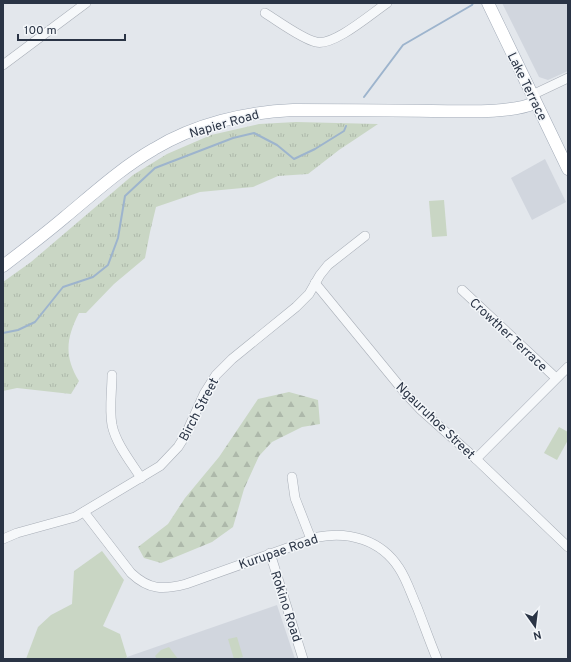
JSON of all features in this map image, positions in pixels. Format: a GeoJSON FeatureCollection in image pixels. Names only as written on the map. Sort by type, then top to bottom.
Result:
{"type":"FeatureCollection","features":[{"type":"Feature","properties":{"kind":"main road","name":"Lake Terrace"},"geometry":{"type":"LineString","coordinates":[[488,3],[568,169]]}},
{"type":"Feature","properties":{"kind":"main road","name":"Napier Road"},"geometry":{"type":"LineString","coordinates":[[3,266],[65,217],[102,185],[155,148],[178,137],[230,119],[270,111],[293,110],[499,110],[522,107],[533,99]]}},
{"type":"Feature","properties":{"kind":"street"},"geometry":{"type":"LineString","coordinates":[[3,65],[86,3]]}},
{"type":"Feature","properties":{"kind":"street"},"geometry":{"type":"LineString","coordinates":[[265,13],[308,39],[317,42],[326,42],[340,36],[387,3]]}},
{"type":"Feature","properties":{"kind":"street"},"geometry":{"type":"LineString","coordinates":[[533,99],[568,78]]}},
{"type":"Feature","properties":{"kind":"street","name":"Birch Street"},"geometry":{"type":"LineString","coordinates":[[3,537],[76,517],[160,466],[178,447],[191,425],[204,394],[216,375],[232,359],[296,307],[309,294],[320,275],[328,265],[365,236]]}},
{"type":"Feature","properties":{"kind":"street","name":"Ngauruhoe Street"},"geometry":{"type":"LineString","coordinates":[[315,284],[421,410],[476,459],[568,547]]}},
{"type":"Feature","properties":{"kind":"street","name":"Crowther Terrace"},"geometry":{"type":"LineString","coordinates":[[462,290],[556,378]]}},
{"type":"Feature","properties":{"kind":"street"},"geometry":{"type":"LineString","coordinates":[[476,459],[568,367]]}},
{"type":"Feature","properties":{"kind":"street"},"geometry":{"type":"LineString","coordinates":[[112,374],[111,417],[113,426],[118,441],[141,478]]}},
{"type":"Feature","properties":{"kind":"street"},"geometry":{"type":"LineString","coordinates":[[292,477],[295,498],[311,539]]}},
{"type":"Feature","properties":{"kind":"street","name":"Kurupae Road"},"geometry":{"type":"LineString","coordinates":[[84,512],[131,573],[138,579],[153,587],[168,588],[181,585],[311,539],[332,535],[347,535],[369,542],[387,554],[398,567],[437,659]]}},
{"type":"Feature","properties":{"kind":"street","name":"Rokino Road"},"geometry":{"type":"LineString","coordinates":[[270,553],[303,659]]}},
{"type":"Feature","properties":{"kind":"shaded area"},"geometry":{"type":"Polygon","coordinates":[[[502,3],[568,3],[568,71],[548,80],[539,77],[502,3]]]}},
{"type":"Feature","properties":{"kind":"shaded area"},"geometry":{"type":"Polygon","coordinates":[[[545,159],[566,202],[532,220],[511,178],[545,159]]]}},
{"type":"Feature","properties":{"kind":"shaded area"},"geometry":{"type":"Polygon","coordinates":[[[277,605],[295,659],[125,659],[127,657],[277,605]]]}},
{"type":"Feature","properties":{"kind":"green space"},"geometry":{"type":"Polygon","coordinates":[[[296,122],[378,124],[339,150],[308,174],[278,176],[253,187],[200,192],[156,207],[145,258],[114,284],[86,313],[79,313],[71,331],[68,347],[71,364],[79,381],[71,394],[17,388],[3,391],[3,282],[31,262],[133,175],[167,154],[211,135],[259,124],[296,122]]]}},
{"type":"Feature","properties":{"kind":"green space"},"geometry":{"type":"Polygon","coordinates":[[[444,200],[447,236],[432,237],[429,201],[444,200]]]}},
{"type":"Feature","properties":{"kind":"green space"},"geometry":{"type":"Polygon","coordinates":[[[289,392],[318,400],[320,424],[302,427],[272,442],[259,456],[244,489],[233,527],[212,542],[161,563],[144,558],[138,547],[168,524],[185,498],[219,457],[258,399],[289,392]]]}},
{"type":"Feature","properties":{"kind":"green space"},"geometry":{"type":"Polygon","coordinates":[[[559,427],[568,432],[568,440],[557,460],[544,453],[559,427]]]}},
{"type":"Feature","properties":{"kind":"green space"},"geometry":{"type":"Polygon","coordinates":[[[102,551],[124,580],[103,626],[120,634],[127,657],[125,659],[26,659],[38,627],[51,615],[72,604],[74,571],[102,551]]]}},
{"type":"Feature","properties":{"kind":"green space"},"geometry":{"type":"Polygon","coordinates":[[[237,637],[243,657],[234,659],[228,639],[237,637]]]}},
{"type":"Feature","properties":{"kind":"green space"},"geometry":{"type":"Polygon","coordinates":[[[169,647],[178,659],[157,659],[155,656],[161,650],[169,647]]]}},
{"type":"Feature","properties":{"kind":"waterway"},"geometry":{"type":"LineString","coordinates":[[364,97],[403,45],[472,5],[473,3]]}},
{"type":"Feature","properties":{"kind":"waterway"},"geometry":{"type":"LineString","coordinates":[[3,333],[18,330],[35,322],[63,287],[93,277],[108,265],[118,238],[125,196],[155,168],[233,138],[254,133],[277,145],[294,159],[315,149],[344,131],[346,126]]}}]}
